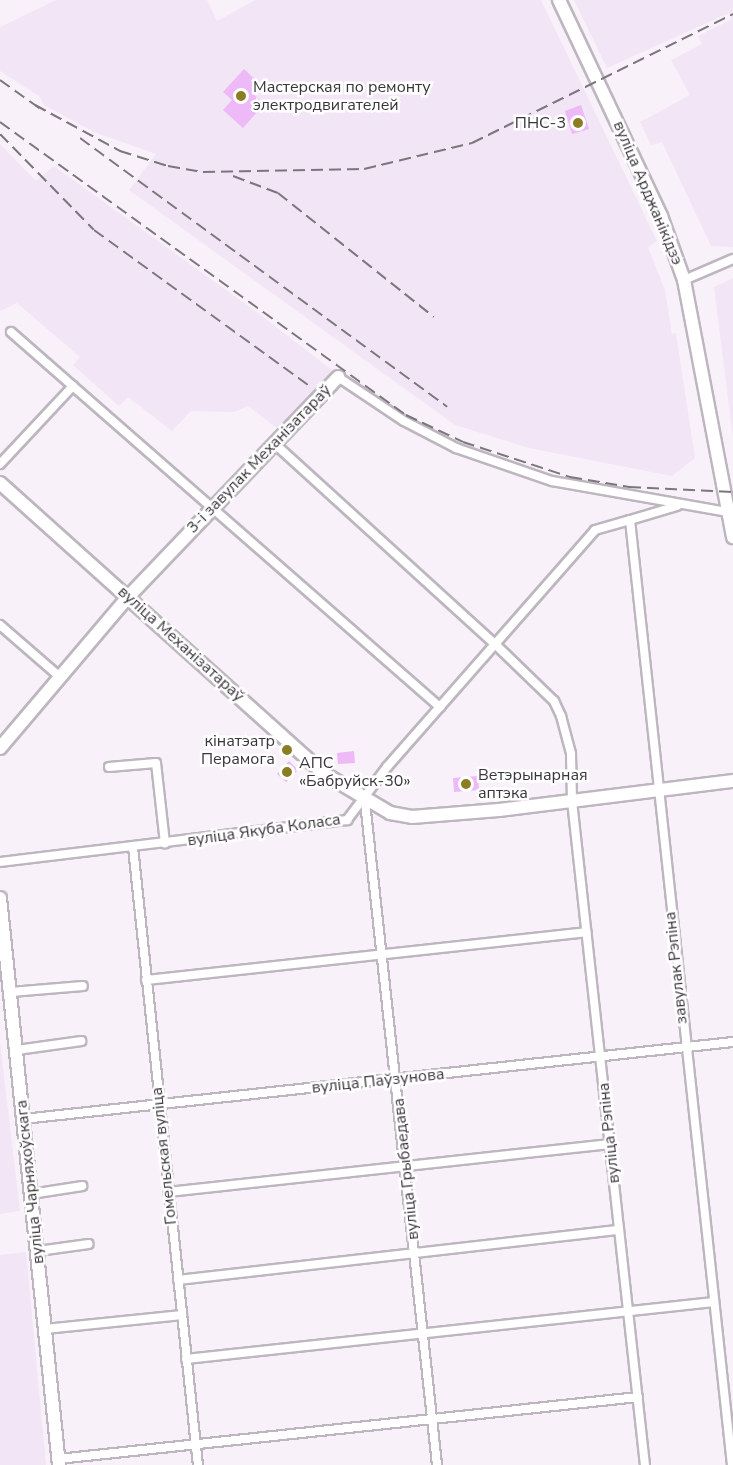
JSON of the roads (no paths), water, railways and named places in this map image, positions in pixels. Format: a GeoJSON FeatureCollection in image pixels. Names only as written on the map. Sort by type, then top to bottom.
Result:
{"type":"FeatureCollection","features":[{"type":"Feature","properties":{"kind":"main road","name":"вуліца Арджанікідзэ"},"geometry":{"type":"LineString","coordinates":[[559,0],[661,216],[684,280],[733,537]]}},
{"type":"Feature","properties":{"kind":"main road","name":"3-і завулак Механізатараў"},"geometry":{"type":"LineString","coordinates":[[0,748],[129,596],[214,505],[276,445],[338,377]]}},
{"type":"Feature","properties":{"kind":"main road","name":"вуліца Механізатараў"},"geometry":{"type":"LineString","coordinates":[[0,483],[129,596],[323,773],[365,802]]}},
{"type":"Feature","properties":{"kind":"main road"},"geometry":{"type":"LineString","coordinates":[[365,802],[412,817],[572,801],[733,781]]}},
{"type":"Feature","properties":{"kind":"main road","name":"вуліца Чарняхоўскага"},"geometry":{"type":"LineString","coordinates":[[0,898],[59,1462]]}},
{"type":"Feature","properties":{"kind":"street"},"geometry":{"type":"LineString","coordinates":[[684,280],[733,259]]}},
{"type":"Feature","properties":{"kind":"street"},"geometry":{"type":"LineString","coordinates":[[11,332],[214,505],[440,707]]}},
{"type":"Feature","properties":{"kind":"street","name":"3-і завулак Механізатараў"},"geometry":{"type":"LineString","coordinates":[[338,377],[404,421],[456,448],[562,484],[677,506],[728,512]]}},
{"type":"Feature","properties":{"kind":"street"},"geometry":{"type":"LineString","coordinates":[[0,464],[73,386]]}},
{"type":"Feature","properties":{"kind":"street","name":"вуліца Рэпіна"},"geometry":{"type":"LineString","coordinates":[[276,445],[496,645],[554,701],[561,716],[572,754],[572,801],[645,1465]]}},
{"type":"Feature","properties":{"kind":"street"},"geometry":{"type":"LineString","coordinates":[[630,520],[677,506]]}},
{"type":"Feature","properties":{"kind":"street","name":"вуліца Якуба Коласа"},"geometry":{"type":"LineString","coordinates":[[0,862],[347,820],[365,802],[387,767],[595,530],[630,520]]}},
{"type":"Feature","properties":{"kind":"street","name":"завулак Рэпіна"},"geometry":{"type":"LineString","coordinates":[[630,520],[657,790],[732,1465]]}},
{"type":"Feature","properties":{"kind":"street"},"geometry":{"type":"LineString","coordinates":[[0,625],[60,677]]}},
{"type":"Feature","properties":{"kind":"street"},"geometry":{"type":"LineString","coordinates":[[109,767],[156,763],[165,843]]}},
{"type":"Feature","properties":{"kind":"street","name":"вуліца Грыбаедава"},"geometry":{"type":"LineString","coordinates":[[365,802],[437,1465]]}},
{"type":"Feature","properties":{"kind":"street","name":"Гомельская вуліца"},"geometry":{"type":"LineString","coordinates":[[133,847],[198,1465]]}},
{"type":"Feature","properties":{"kind":"street"},"geometry":{"type":"LineString","coordinates":[[147,980],[586,932]]}},
{"type":"Feature","properties":{"kind":"street"},"geometry":{"type":"LineString","coordinates":[[11,992],[83,986]]}},
{"type":"Feature","properties":{"kind":"street"},"geometry":{"type":"LineString","coordinates":[[17,1050],[81,1041]]}},
{"type":"Feature","properties":{"kind":"street","name":"вуліца Паўзунова"},"geometry":{"type":"LineString","coordinates":[[23,1119],[601,1059],[733,1042]]}},
{"type":"Feature","properties":{"kind":"street"},"geometry":{"type":"LineString","coordinates":[[168,1192],[610,1144]]}},
{"type":"Feature","properties":{"kind":"street"},"geometry":{"type":"LineString","coordinates":[[31,1194],[82,1186]]}},
{"type":"Feature","properties":{"kind":"street"},"geometry":{"type":"LineString","coordinates":[[178,1280],[618,1230]]}},
{"type":"Feature","properties":{"kind":"street"},"geometry":{"type":"LineString","coordinates":[[38,1251],[89,1244]]}},
{"type":"Feature","properties":{"kind":"street"},"geometry":{"type":"LineString","coordinates":[[186,1359],[629,1313],[714,1302]]}},
{"type":"Feature","properties":{"kind":"street"},"geometry":{"type":"LineString","coordinates":[[45,1329],[182,1315]]}},
{"type":"Feature","properties":{"kind":"street"},"geometry":{"type":"LineString","coordinates":[[59,1462],[196,1443],[638,1397]]}},
{"type":"Feature","properties":{"kind":"railway"},"geometry":{"type":"LineString","coordinates":[[35,105],[120,151],[168,166],[203,172],[364,169],[472,143],[733,14]]}},
{"type":"Feature","properties":{"kind":"railway"},"geometry":{"type":"LineString","coordinates":[[0,80],[42,110]]}},
{"type":"Feature","properties":{"kind":"railway"},"geometry":{"type":"LineString","coordinates":[[0,122],[406,415],[463,442],[570,477],[629,487],[733,492]]}},
{"type":"Feature","properties":{"kind":"railway"},"geometry":{"type":"LineString","coordinates":[[0,134],[94,230],[312,388]]}},
{"type":"Feature","properties":{"kind":"railway"},"geometry":{"type":"LineString","coordinates":[[80,138],[447,407]]}},
{"type":"Feature","properties":{"kind":"railway"},"geometry":{"type":"LineString","coordinates":[[233,176],[278,193],[434,317]]}},
{"type":"Feature","properties":{"kind":"place","name":"Мастерская по ремонту электродвигателей"},"geometry":{"type":"Point","coordinates":[241,96]}},
{"type":"Feature","properties":{"kind":"place","name":"ПНС-3"},"geometry":{"type":"Point","coordinates":[578,123]}},
{"type":"Feature","properties":{"kind":"place","name":"кінатэатр Перамога"},"geometry":{"type":"Point","coordinates":[287,750]}},
{"type":"Feature","properties":{"kind":"place","name":"АПС «Бабруйск-30»"},"geometry":{"type":"Point","coordinates":[287,772]}},
{"type":"Feature","properties":{"kind":"place","name":"Ветэрынарная аптэка"},"geometry":{"type":"Point","coordinates":[466,784]}}]}
